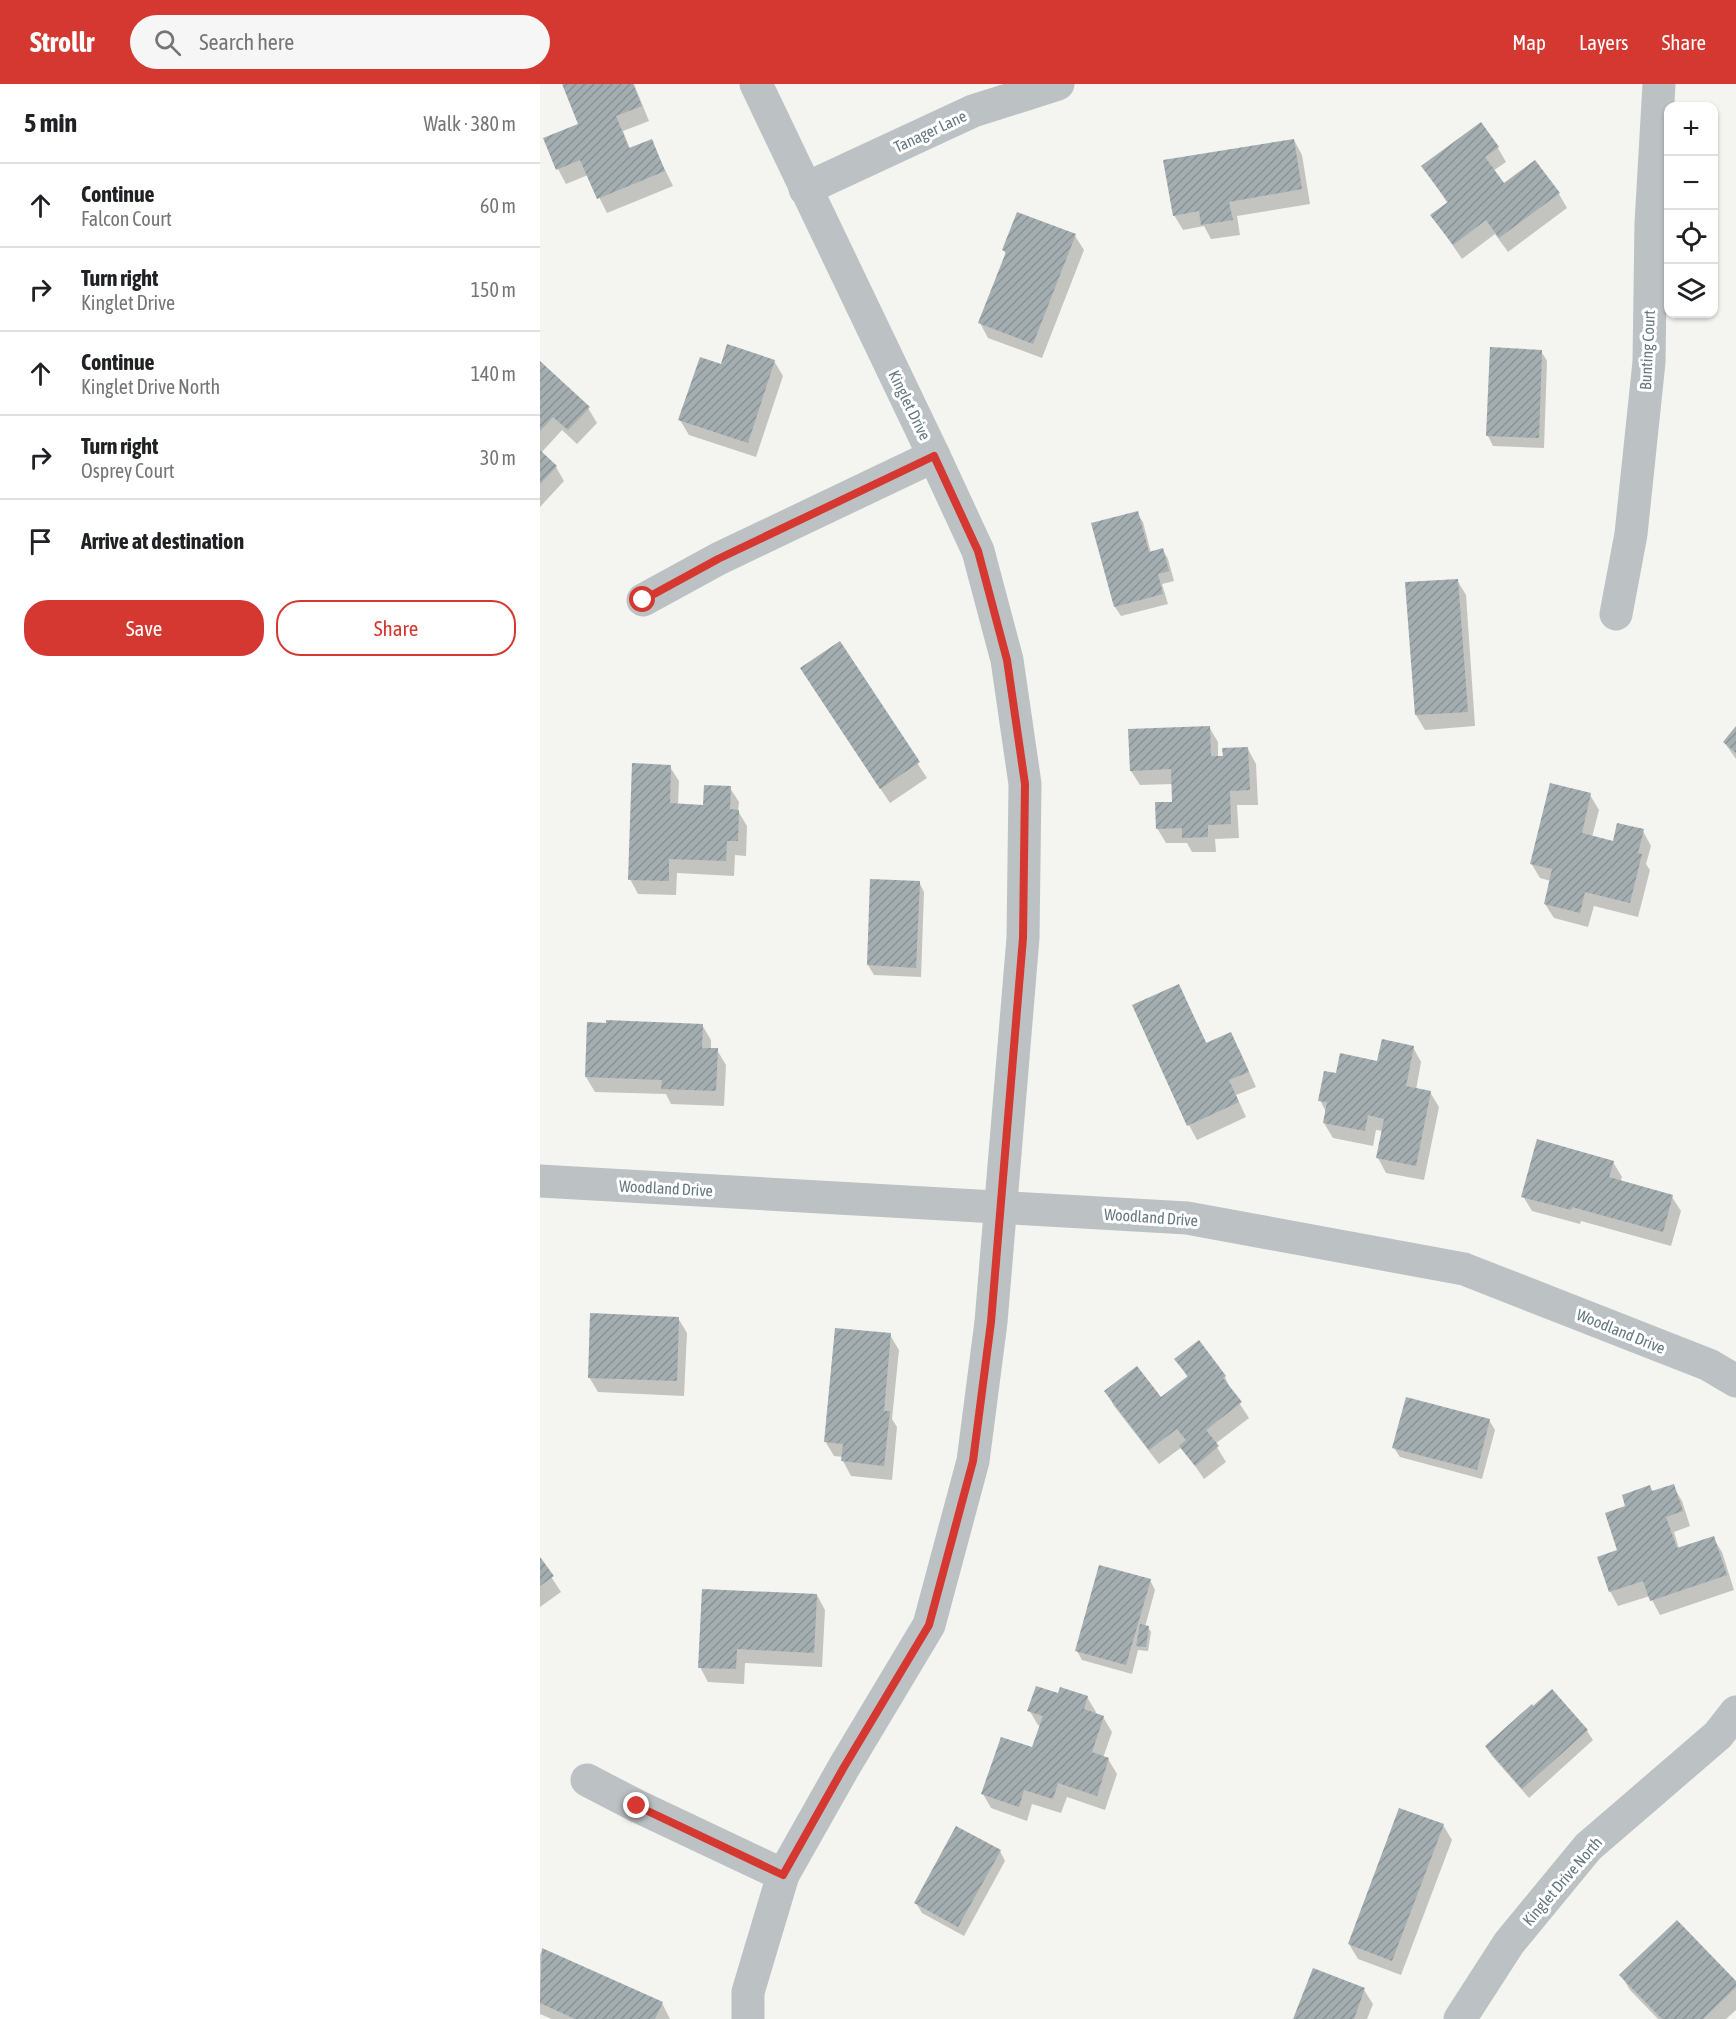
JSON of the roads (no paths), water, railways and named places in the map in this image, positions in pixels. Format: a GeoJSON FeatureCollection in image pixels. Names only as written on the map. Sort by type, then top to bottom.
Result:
{"type":"FeatureCollection","features":[{"type":"Feature","properties":{"kind":"street","name":"Kinglet Drive"},"geometry":{"type":"LineString","coordinates":[[756,84],[978,551],[1007,660],[1025,784],[1023,938],[1000,1208]]}},
{"type":"Feature","properties":{"kind":"street","name":"Tanager Lane"},"geometry":{"type":"LineString","coordinates":[[805,189],[973,111],[1058,84]]}},
{"type":"Feature","properties":{"kind":"street","name":"Bunting Court"},"geometry":{"type":"LineString","coordinates":[[1616,614],[1631,534],[1649,362],[1651,224],[1659,84]]}},
{"type":"Feature","properties":{"kind":"street"},"geometry":{"type":"LineString","coordinates":[[643,600],[718,559],[934,456]]}},
{"type":"Feature","properties":{"kind":"street","name":"Woodland Drive"},"geometry":{"type":"LineString","coordinates":[[540,1181],[1187,1218],[1464,1269],[1709,1365],[1736,1381]]}},
{"type":"Feature","properties":{"kind":"street"},"geometry":{"type":"LineString","coordinates":[[747,2019],[748,1992],[783,1875],[929,1625],[973,1461],[991,1322],[1000,1208]]}},
{"type":"Feature","properties":{"kind":"street","name":"Kinglet Drive North"},"geometry":{"type":"LineString","coordinates":[[1460,2019],[1509,1943],[1588,1847],[1718,1736],[1736,1712]]}},
{"type":"Feature","properties":{"kind":"street"},"geometry":{"type":"LineString","coordinates":[[587,1780],[783,1875]]}}]}
